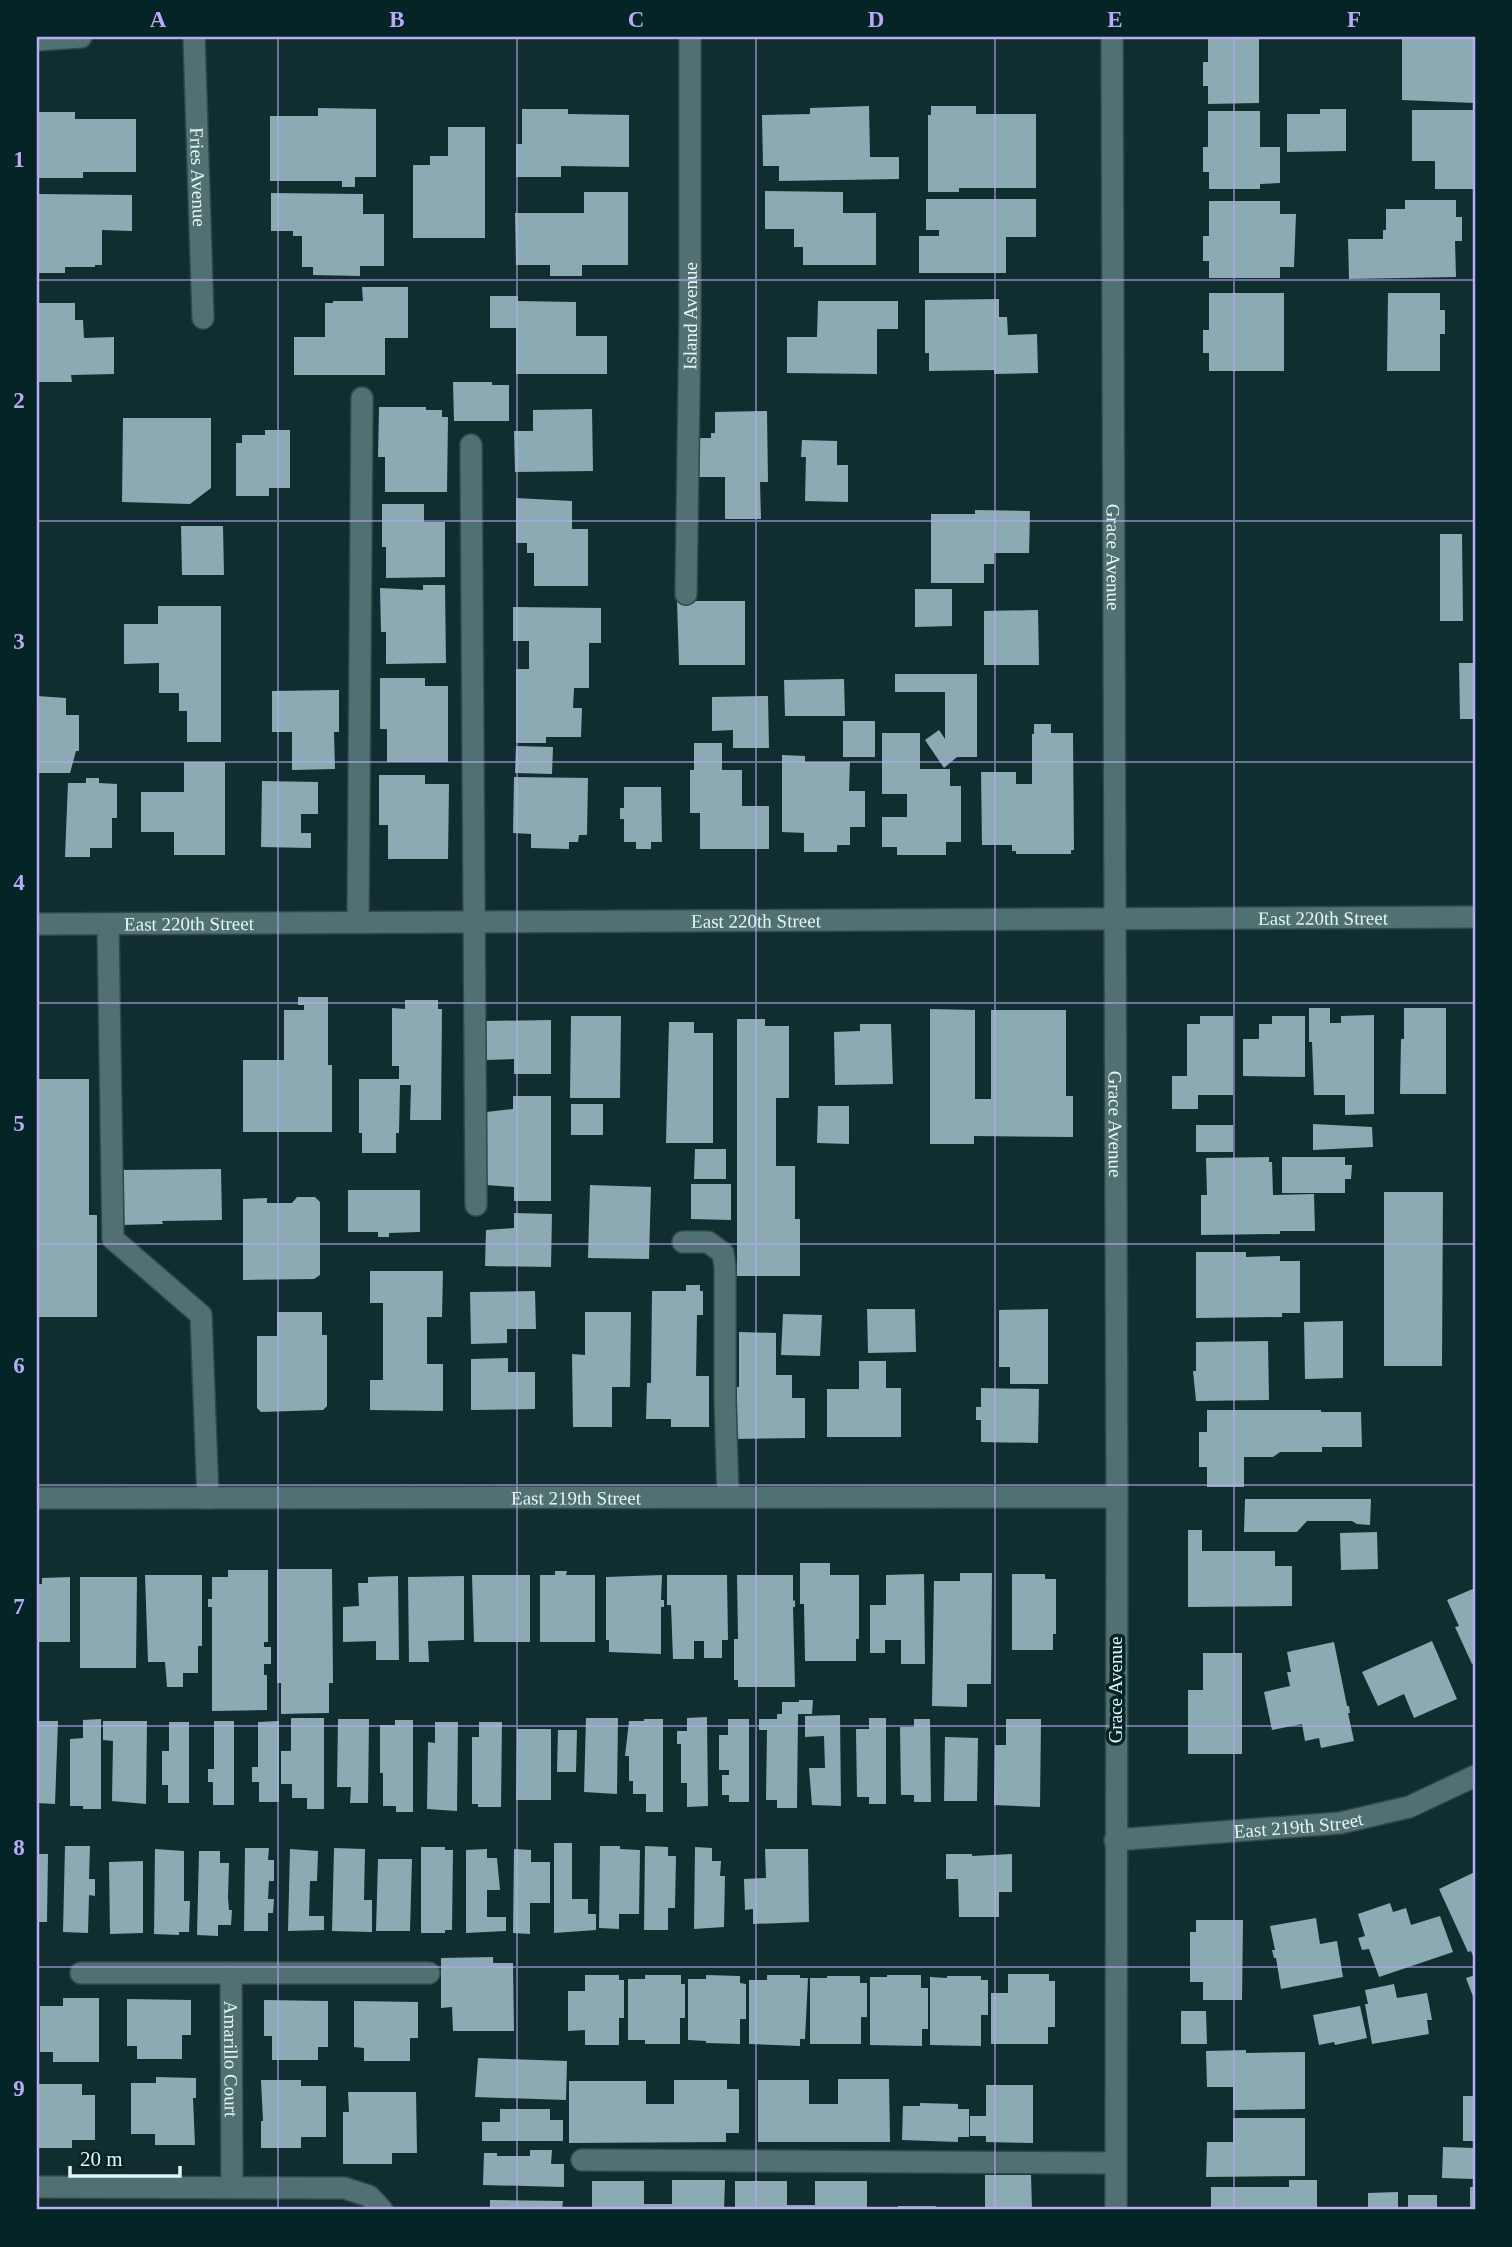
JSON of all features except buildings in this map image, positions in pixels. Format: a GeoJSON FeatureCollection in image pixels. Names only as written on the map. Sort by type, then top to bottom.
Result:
{"type":"FeatureCollection","features":[{"type":"Feature","properties":{"kind":"street"},"geometry":{"type":"LineString","coordinates":[[37,40],[80,37]]}},
{"type":"Feature","properties":{"kind":"street","name":"Fries Avenue"},"geometry":{"type":"LineString","coordinates":[[194,37],[203,318]]}},
{"type":"Feature","properties":{"kind":"street","name":"Island Avenue"},"geometry":{"type":"LineString","coordinates":[[686,594],[690,37]]}},
{"type":"Feature","properties":{"kind":"street","name":"Grace Avenue"},"geometry":{"type":"LineString","coordinates":[[1112,37],[1117,1497],[1116,2210]]}},
{"type":"Feature","properties":{"kind":"street"},"geometry":{"type":"LineString","coordinates":[[358,922],[362,398]]}},
{"type":"Feature","properties":{"kind":"street"},"geometry":{"type":"LineString","coordinates":[[471,445],[475,1205]]}},
{"type":"Feature","properties":{"kind":"street","name":"East 220th Street"},"geometry":{"type":"LineString","coordinates":[[37,924],[1475,917]]}},
{"type":"Feature","properties":{"kind":"street"},"geometry":{"type":"LineString","coordinates":[[108,924],[113,1239],[201,1315],[208,1498]]}},
{"type":"Feature","properties":{"kind":"street"},"geometry":{"type":"LineString","coordinates":[[683,1242],[708,1242],[723,1253],[728,1497]]}},
{"type":"Feature","properties":{"kind":"street","name":"East 219th Street"},"geometry":{"type":"LineString","coordinates":[[37,1498],[1117,1497]]}},
{"type":"Feature","properties":{"kind":"street","name":"East 219th Street"},"geometry":{"type":"LineString","coordinates":[[1115,1840],[1340,1823],[1409,1807],[1475,1776]]}},
{"type":"Feature","properties":{"kind":"street"},"geometry":{"type":"LineString","coordinates":[[80,1973],[429,1973]]}},
{"type":"Feature","properties":{"kind":"street","name":"Amarillo Court"},"geometry":{"type":"LineString","coordinates":[[231,1973],[232,2187]]}},
{"type":"Feature","properties":{"kind":"street"},"geometry":{"type":"LineString","coordinates":[[583,2160],[1116,2163]]}},
{"type":"Feature","properties":{"kind":"street"},"geometry":{"type":"LineString","coordinates":[[37,2187],[344,2188],[369,2196],[382,2210]]}}]}
